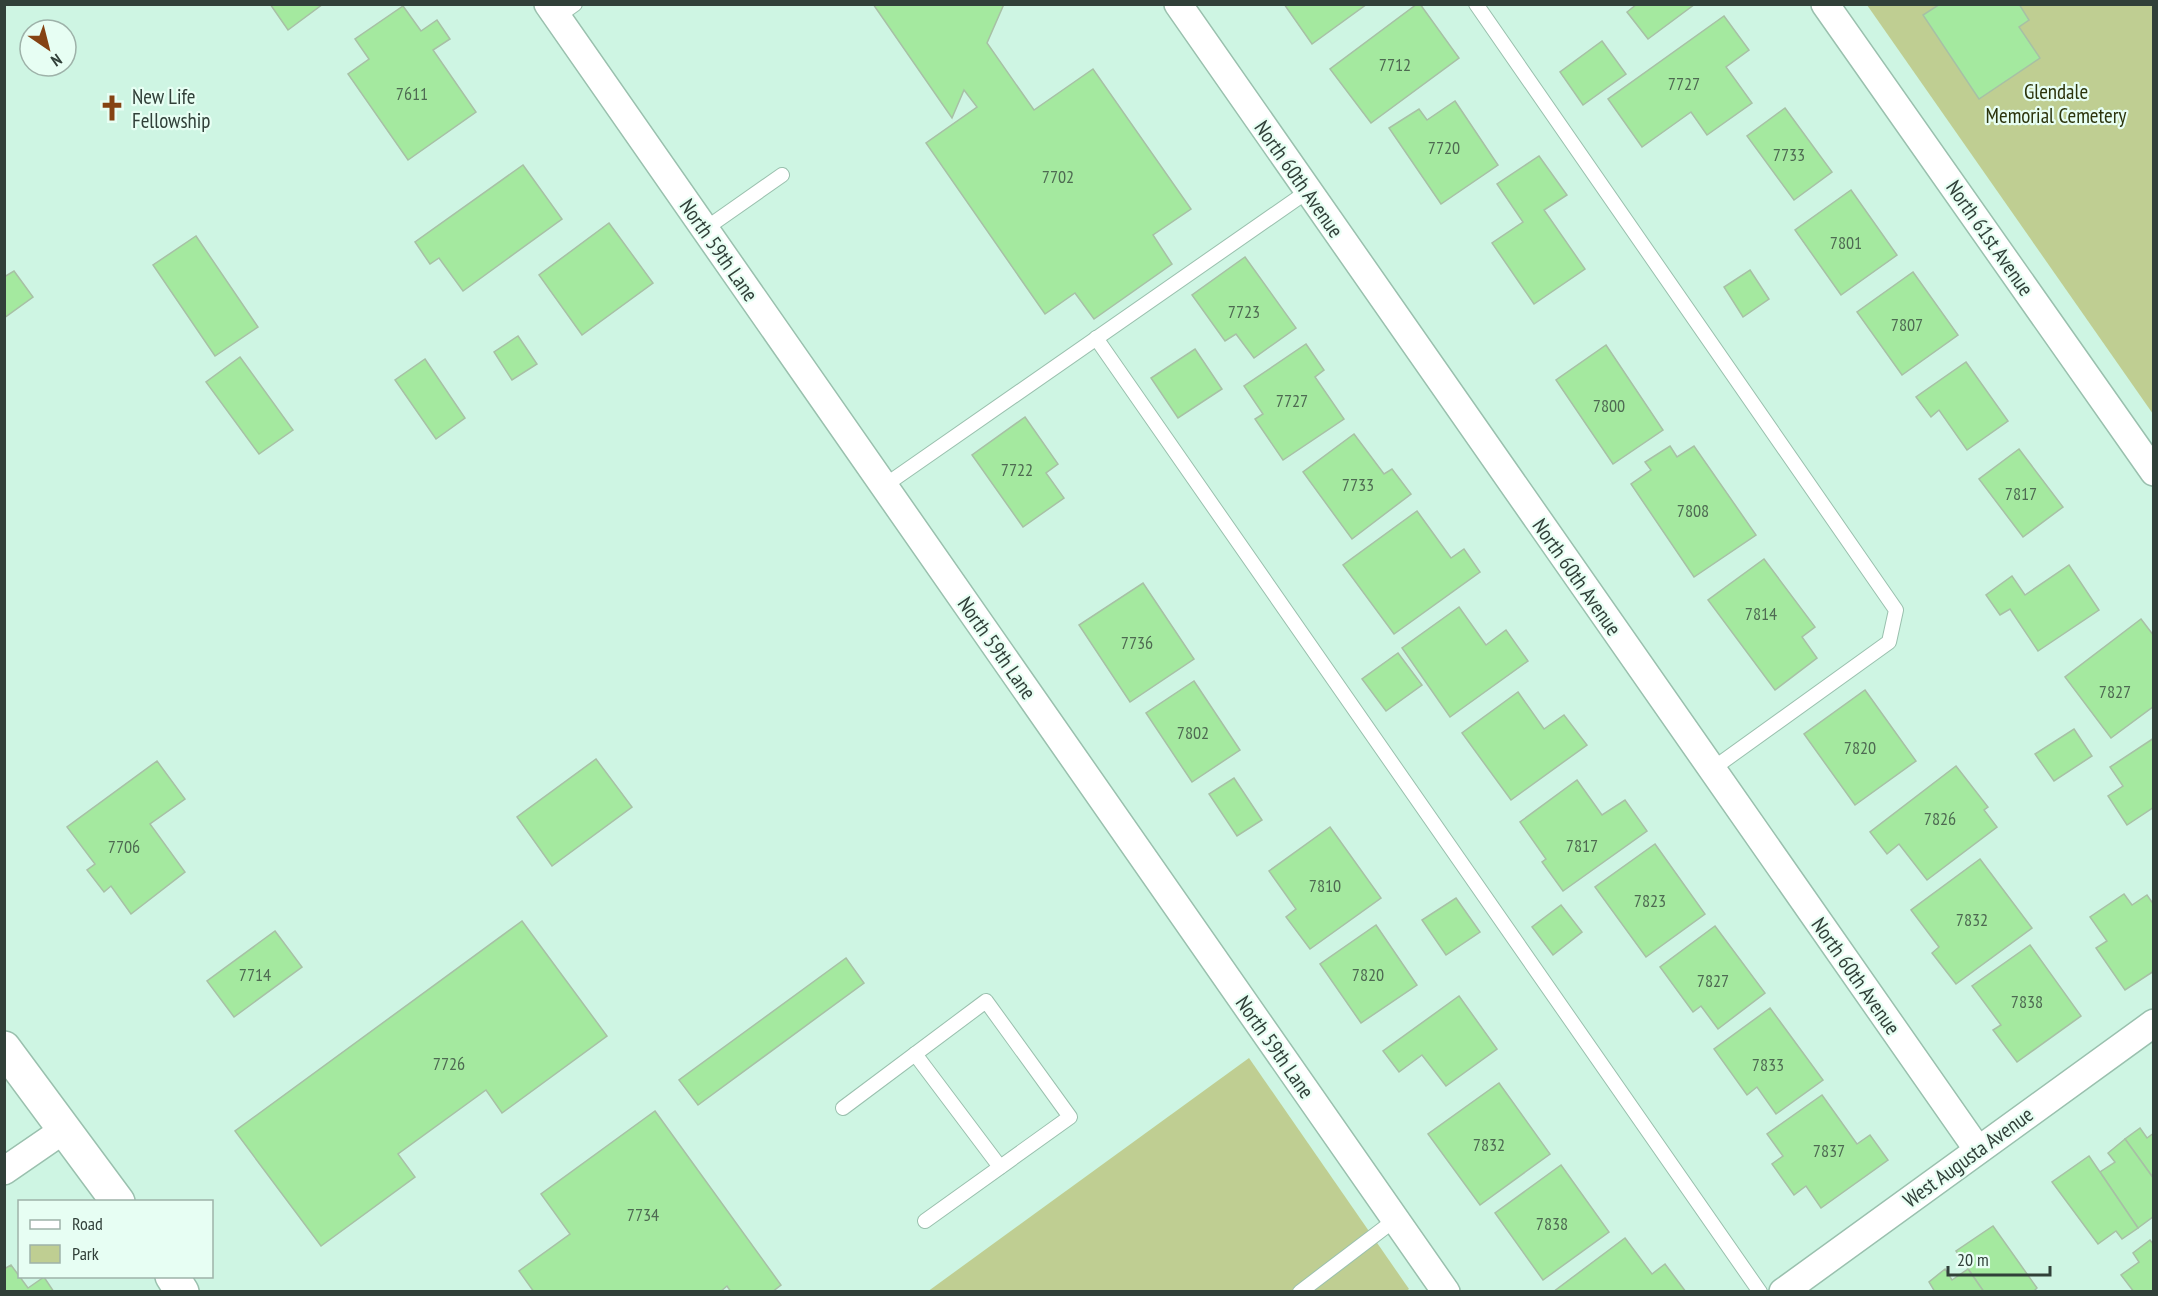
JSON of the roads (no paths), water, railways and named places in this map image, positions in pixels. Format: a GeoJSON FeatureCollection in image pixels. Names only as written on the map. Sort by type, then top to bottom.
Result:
{"type":"FeatureCollection","features":[{"type":"Feature","properties":{"kind":"main road"},"geometry":{"type":"LineString","coordinates":[[4,1048],[117,1200]]}},
{"type":"Feature","properties":{"kind":"main road"},"geometry":{"type":"LineString","coordinates":[[173,1278],[182,1292]]}},
{"type":"Feature","properties":{"kind":"street","name":"North 60th Avenue"},"geometry":{"type":"LineString","coordinates":[[1178,4],[1978,1150]]}},
{"type":"Feature","properties":{"kind":"street","name":"North 61st Avenue"},"geometry":{"type":"LineString","coordinates":[[1825,4],[2154,472]]}},
{"type":"Feature","properties":{"kind":"street","name":"North 59th Lane"},"geometry":{"type":"LineString","coordinates":[[560,9],[705,230],[1446,1292]]}},
{"type":"Feature","properties":{"kind":"street","name":"West Augusta Avenue"},"geometry":{"type":"LineString","coordinates":[[1783,1292],[2154,1023]]}},
{"type":"Feature","properties":{"kind":"street"},"geometry":{"type":"LineString","coordinates":[[4,1171],[65,1129]]}},
{"type":"Feature","properties":{"kind":"lane"},"geometry":{"type":"LineString","coordinates":[[1476,4],[1896,610],[1889,642],[1711,770]]}},
{"type":"Feature","properties":{"kind":"lane"},"geometry":{"type":"LineString","coordinates":[[705,230],[782,175]]}},
{"type":"Feature","properties":{"kind":"lane"},"geometry":{"type":"LineString","coordinates":[[884,486],[1308,191]]}},
{"type":"Feature","properties":{"kind":"lane"},"geometry":{"type":"LineString","coordinates":[[1096,338],[1760,1292]]}},
{"type":"Feature","properties":{"kind":"lane"},"geometry":{"type":"LineString","coordinates":[[843,1108],[986,1001],[1070,1117],[925,1221]]}},
{"type":"Feature","properties":{"kind":"lane"},"geometry":{"type":"LineString","coordinates":[[915,1054],[1000,1167]]}},
{"type":"Feature","properties":{"kind":"lane"},"geometry":{"type":"LineString","coordinates":[[1300,1291],[1396,1219]]}},
{"type":"Feature","properties":{"kind":"place","name":"New Life Fellowship"},"geometry":{"type":"Point","coordinates":[112,108]}},
{"type":"Feature","properties":{"kind":"park label","name":"Glendale Memorial Cemetery"},"geometry":{"type":"Point","coordinates":[2056,103]}}]}
